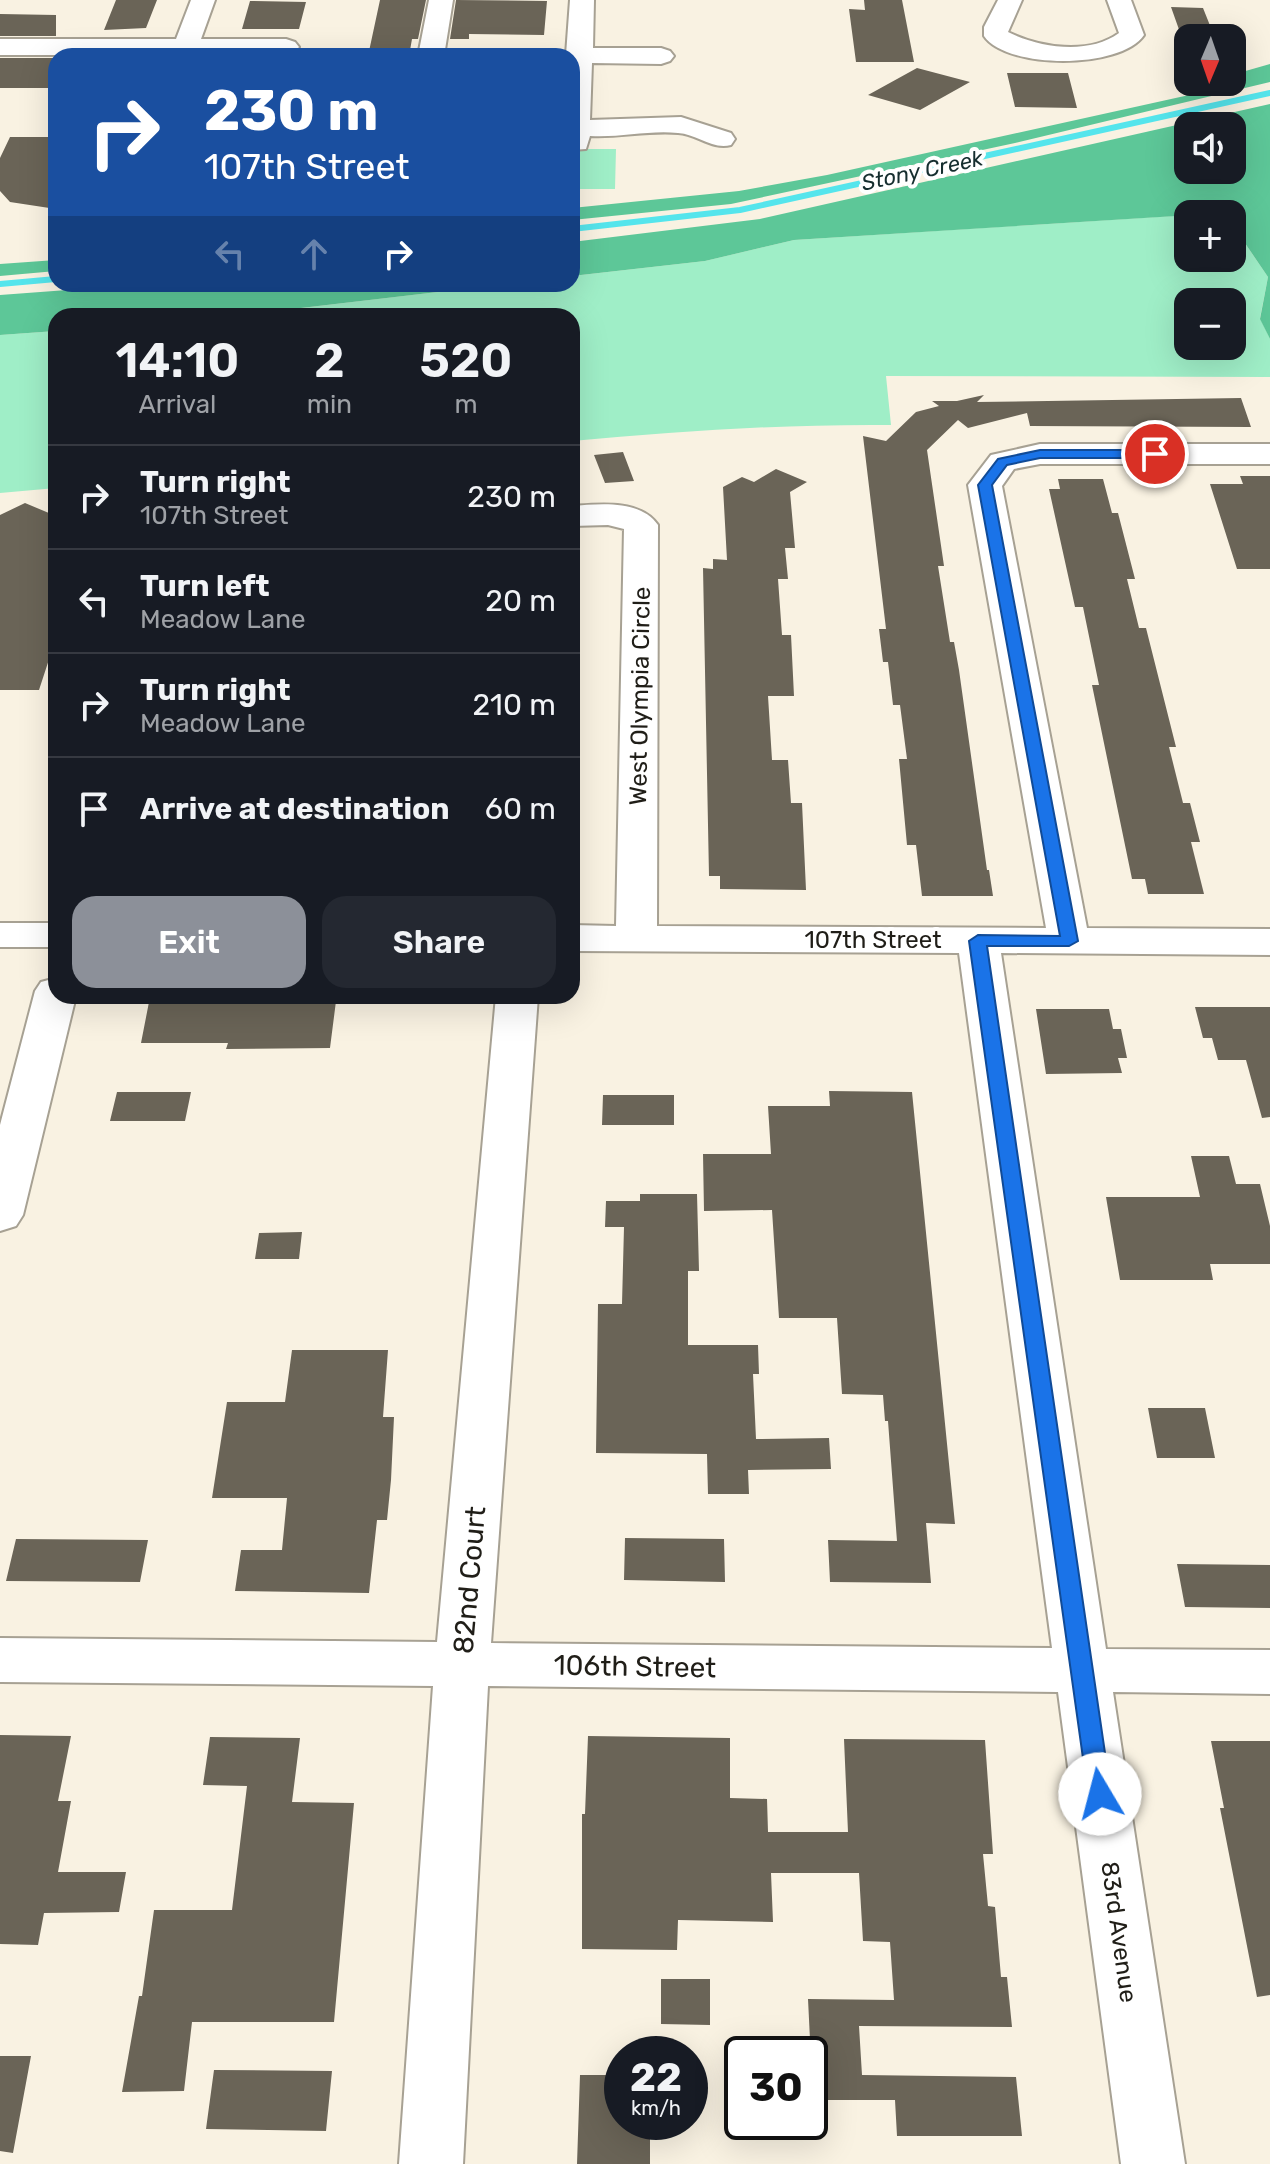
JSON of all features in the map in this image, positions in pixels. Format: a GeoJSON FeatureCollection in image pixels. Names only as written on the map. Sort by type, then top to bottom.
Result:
{"type":"FeatureCollection","features":[{"type":"Feature","properties":{"kind":"street"},"geometry":{"type":"LineString","coordinates":[[186,48],[203,0]]}},
{"type":"Feature","properties":{"kind":"street"},"geometry":{"type":"LineString","coordinates":[[432,48],[441,0]]}},
{"type":"Feature","properties":{"kind":"street"},"geometry":{"type":"LineString","coordinates":[[579,48],[582,0]]}},
{"type":"Feature","properties":{"kind":"street"},"geometry":{"type":"LineString","coordinates":[[1010,0],[996,27],[996,36],[1012,46],[1039,52],[1071,53],[1104,49],[1125,42],[1132,35],[1119,0]]}},
{"type":"Feature","properties":{"kind":"street"},"geometry":{"type":"LineString","coordinates":[[0,47],[48,48]]}},
{"type":"Feature","properties":{"kind":"street"},"geometry":{"type":"LineString","coordinates":[[266,48],[286,47]]}},
{"type":"Feature","properties":{"kind":"street"},"geometry":{"type":"LineString","coordinates":[[580,55],[661,56]]}},
{"type":"Feature","properties":{"kind":"street"},"geometry":{"type":"LineString","coordinates":[[580,133],[655,123],[679,124],[701,128],[722,139]]}},
{"type":"Feature","properties":{"kind":"street"},"geometry":{"type":"LineString","coordinates":[[1069,941],[985,485],[1003,462],[1040,454],[1270,454]]}},
{"type":"Feature","properties":{"kind":"street","name":"West Olympia Circle"},"geometry":{"type":"LineString","coordinates":[[580,516],[610,514],[633,518],[641,525],[636,939]]}},
{"type":"Feature","properties":{"kind":"street"},"geometry":{"type":"LineString","coordinates":[[0,935],[48,935]]}},
{"type":"Feature","properties":{"kind":"street","name":"107th Street"},"geometry":{"type":"LineString","coordinates":[[580,938],[1270,942]]}},
{"type":"Feature","properties":{"kind":"street","name":"83rd Avenue"},"geometry":{"type":"LineString","coordinates":[[978,941],[1153,2164]]}},
{"type":"Feature","properties":{"kind":"street"},"geometry":{"type":"LineString","coordinates":[[0,1215],[53,1004]]}},
{"type":"Feature","properties":{"kind":"street","name":"82nd Court"},"geometry":{"type":"LineString","coordinates":[[431,2164],[462,1664],[516,1004]]}},
{"type":"Feature","properties":{"kind":"street","name":"106th Street"},"geometry":{"type":"LineString","coordinates":[[0,1660],[1270,1672]]}},
{"type":"Feature","properties":{"kind":"green space"},"geometry":{"type":"Polygon","coordinates":[[[1270,64],[1270,82],[1246,88],[1246,71],[1270,64]]]}},
{"type":"Feature","properties":{"kind":"green space"},"geometry":{"type":"Polygon","coordinates":[[[1185,96],[1211,96],[1015,143],[731,204],[580,219],[580,207],[739,191],[827,175],[1185,96]]]}},
{"type":"Feature","properties":{"kind":"green space"},"geometry":{"type":"Polygon","coordinates":[[[1270,104],[1270,339],[1260,319],[1268,277],[1246,245],[1246,200],[1174,200],[1174,216],[794,240],[705,261],[580,275],[580,241],[760,219],[1174,126],[1174,184],[1246,184],[1246,112],[1235,112],[1270,104]]]}},
{"type":"Feature","properties":{"kind":"green space"},"geometry":{"type":"Polygon","coordinates":[[[580,149],[616,149],[615,189],[580,189],[580,149]]]}},
{"type":"Feature","properties":{"kind":"green space"},"geometry":{"type":"Polygon","coordinates":[[[1174,216],[1174,272],[1246,272],[1246,245],[1268,277],[1260,318],[1270,339],[1270,377],[886,376],[891,425],[732,429],[580,440],[580,308],[300,308],[438,292],[580,292],[580,275],[705,261],[794,240],[1174,216]]]}},
{"type":"Feature","properties":{"kind":"green space"},"geometry":{"type":"Polygon","coordinates":[[[48,261],[48,272],[0,276],[0,264],[48,261]]]}},
{"type":"Feature","properties":{"kind":"green space"},"geometry":{"type":"Polygon","coordinates":[[[48,291],[438,292],[300,308],[48,308],[48,332],[0,335],[0,295],[48,291]]]}},
{"type":"Feature","properties":{"kind":"green space"},"geometry":{"type":"Polygon","coordinates":[[[48,332],[48,489],[0,493],[0,335],[48,332]]]}},
{"type":"Feature","properties":{"kind":"building"},"geometry":{"type":"Polygon","coordinates":[[[116,0],[157,0],[146,28],[104,30],[116,0]]]}},
{"type":"Feature","properties":{"kind":"building"},"geometry":{"type":"Polygon","coordinates":[[[380,0],[426,0],[418,39],[412,39],[410,48],[370,48],[380,0]]]}},
{"type":"Feature","properties":{"kind":"building"},"geometry":{"type":"Polygon","coordinates":[[[456,0],[547,1],[544,35],[469,34],[469,39],[450,39],[456,0]]]}},
{"type":"Feature","properties":{"kind":"building"},"geometry":{"type":"Polygon","coordinates":[[[864,0],[902,0],[914,62],[856,62],[849,9],[865,10],[864,0]]]}},
{"type":"Feature","properties":{"kind":"building"},"geometry":{"type":"Polygon","coordinates":[[[250,1],[306,2],[299,29],[242,29],[250,1]]]}},
{"type":"Feature","properties":{"kind":"building"},"geometry":{"type":"Polygon","coordinates":[[[1171,7],[1203,8],[1209,24],[1177,24],[1171,7]]]}},
{"type":"Feature","properties":{"kind":"building"},"geometry":{"type":"Polygon","coordinates":[[[0,14],[56,15],[56,36],[0,36],[0,14]]]}},
{"type":"Feature","properties":{"kind":"building"},"geometry":{"type":"Polygon","coordinates":[[[0,58],[48,58],[48,88],[0,88],[0,58]]]}},
{"type":"Feature","properties":{"kind":"building"},"geometry":{"type":"Polygon","coordinates":[[[917,68],[970,82],[920,110],[868,95],[917,68]]]}},
{"type":"Feature","properties":{"kind":"building"},"geometry":{"type":"Polygon","coordinates":[[[1007,73],[1068,73],[1077,108],[1015,107],[1007,73]]]}},
{"type":"Feature","properties":{"kind":"building"},"geometry":{"type":"Polygon","coordinates":[[[10,137],[48,137],[48,208],[10,202],[0,191],[0,158],[10,137]]]}},
{"type":"Feature","properties":{"kind":"building"},"geometry":{"type":"Polygon","coordinates":[[[984,395],[977,402],[1241,398],[1251,427],[1030,426],[1027,413],[968,428],[958,420],[927,450],[944,566],[938,566],[950,642],[954,642],[959,670],[993,896],[922,896],[916,845],[907,845],[899,759],[907,759],[900,705],[893,705],[888,662],[883,662],[879,629],[886,629],[863,436],[886,441],[916,412],[939,406],[932,401],[957,401],[984,395]]]}},
{"type":"Feature","properties":{"kind":"building"},"geometry":{"type":"Polygon","coordinates":[[[623,452],[634,481],[605,483],[594,455],[623,452]]]}},
{"type":"Feature","properties":{"kind":"building"},"geometry":{"type":"Polygon","coordinates":[[[776,469],[807,482],[790,492],[795,548],[785,548],[788,579],[778,579],[782,635],[791,635],[794,696],[768,696],[772,760],[788,760],[791,803],[802,803],[806,890],[720,889],[720,876],[709,876],[703,568],[713,569],[713,559],[727,560],[723,487],[742,477],[754,482],[776,469]]]}},
{"type":"Feature","properties":{"kind":"building"},"geometry":{"type":"Polygon","coordinates":[[[1240,476],[1270,476],[1270,569],[1237,569],[1210,484],[1243,484],[1240,476]]]}},
{"type":"Feature","properties":{"kind":"building"},"geometry":{"type":"Polygon","coordinates":[[[1058,479],[1103,479],[1112,513],[1118,513],[1135,579],[1127,579],[1139,628],[1146,628],[1176,747],[1169,747],[1183,803],[1190,803],[1200,842],[1191,842],[1204,894],[1148,894],[1145,879],[1132,879],[1092,685],[1099,685],[1083,607],[1075,607],[1049,489],[1060,489],[1058,479]]]}},
{"type":"Feature","properties":{"kind":"building"},"geometry":{"type":"Polygon","coordinates":[[[25,503],[48,513],[48,662],[39,690],[0,690],[0,515],[25,503]]]}},
{"type":"Feature","properties":{"kind":"building"},"geometry":{"type":"Polygon","coordinates":[[[149,1004],[336,1004],[330,1048],[226,1049],[228,1043],[141,1043],[149,1004]]]}},
{"type":"Feature","properties":{"kind":"building"},"geometry":{"type":"Polygon","coordinates":[[[1195,1007],[1270,1007],[1270,1117],[1262,1118],[1246,1060],[1218,1060],[1212,1038],[1203,1038],[1195,1007]]]}},
{"type":"Feature","properties":{"kind":"building"},"geometry":{"type":"Polygon","coordinates":[[[1036,1009],[1109,1009],[1113,1029],[1121,1029],[1127,1058],[1118,1058],[1122,1073],[1046,1074],[1036,1009]]]}},
{"type":"Feature","properties":{"kind":"building"},"geometry":{"type":"Polygon","coordinates":[[[829,1091],[912,1092],[955,1524],[926,1523],[931,1583],[830,1582],[828,1540],[897,1541],[888,1421],[885,1421],[883,1395],[842,1394],[837,1318],[779,1318],[772,1210],[704,1211],[703,1154],[771,1154],[768,1106],[830,1106],[829,1091]]]}},
{"type":"Feature","properties":{"kind":"building"},"geometry":{"type":"Polygon","coordinates":[[[117,1092],[191,1092],[185,1121],[110,1121],[117,1092]]]}},
{"type":"Feature","properties":{"kind":"building"},"geometry":{"type":"Polygon","coordinates":[[[603,1095],[674,1095],[674,1125],[602,1125],[603,1095]]]}},
{"type":"Feature","properties":{"kind":"building"},"geometry":{"type":"Polygon","coordinates":[[[1191,1156],[1229,1156],[1236,1184],[1260,1184],[1270,1226],[1270,1264],[1210,1264],[1213,1280],[1120,1280],[1106,1197],[1200,1197],[1191,1156]]]}},
{"type":"Feature","properties":{"kind":"building"},"geometry":{"type":"Polygon","coordinates":[[[640,1194],[697,1194],[699,1271],[688,1271],[688,1345],[758,1345],[759,1374],[753,1374],[756,1439],[829,1438],[831,1469],[748,1470],[749,1494],[708,1494],[707,1454],[596,1453],[598,1304],[622,1304],[624,1227],[605,1227],[606,1201],[640,1201],[640,1194]]]}},
{"type":"Feature","properties":{"kind":"building"},"geometry":{"type":"Polygon","coordinates":[[[302,1232],[299,1259],[255,1259],[259,1233],[302,1232]]]}},
{"type":"Feature","properties":{"kind":"building"},"geometry":{"type":"Polygon","coordinates":[[[292,1350],[388,1350],[383,1417],[394,1417],[391,1480],[387,1520],[377,1520],[369,1593],[235,1591],[241,1550],[282,1550],[287,1498],[212,1498],[227,1402],[285,1402],[292,1350]]]}},
{"type":"Feature","properties":{"kind":"building"},"geometry":{"type":"Polygon","coordinates":[[[1148,1408],[1205,1408],[1215,1458],[1157,1458],[1148,1408]]]}},
{"type":"Feature","properties":{"kind":"building"},"geometry":{"type":"Polygon","coordinates":[[[625,1538],[724,1539],[725,1582],[624,1580],[625,1538]]]}},
{"type":"Feature","properties":{"kind":"building"},"geometry":{"type":"Polygon","coordinates":[[[16,1539],[148,1540],[140,1582],[6,1581],[16,1539]]]}},
{"type":"Feature","properties":{"kind":"building"},"geometry":{"type":"Polygon","coordinates":[[[1177,1564],[1270,1565],[1270,1608],[1185,1607],[1177,1564]]]}},
{"type":"Feature","properties":{"kind":"building"},"geometry":{"type":"Polygon","coordinates":[[[0,1735],[71,1736],[58,1801],[71,1801],[58,1872],[126,1872],[119,1912],[44,1913],[38,1945],[0,1944],[0,1735]]]}},
{"type":"Feature","properties":{"kind":"building"},"geometry":{"type":"Polygon","coordinates":[[[588,1736],[730,1738],[730,1798],[767,1799],[768,1832],[848,1832],[844,1739],[985,1740],[993,1854],[983,1854],[988,1906],[995,1907],[1001,1977],[1007,1977],[1012,2027],[859,2026],[862,2075],[1016,2077],[1022,2136],[897,2136],[895,2100],[828,2100],[828,2036],[810,2036],[808,1999],[894,2000],[890,1942],[863,1941],[859,1873],[771,1873],[773,1922],[678,1920],[677,1950],[582,1949],[582,1814],[585,1814],[588,1736]]]}},
{"type":"Feature","properties":{"kind":"building"},"geometry":{"type":"Polygon","coordinates":[[[210,1737],[300,1738],[292,1802],[354,1803],[334,2022],[192,2022],[184,2091],[122,2092],[139,1996],[142,1996],[154,1910],[232,1910],[247,1786],[203,1785],[210,1737]]]}},
{"type":"Feature","properties":{"kind":"building"},"geometry":{"type":"Polygon","coordinates":[[[1211,1741],[1270,1741],[1270,1995],[1257,1997],[1220,1808],[1224,1808],[1211,1741]]]}},
{"type":"Feature","properties":{"kind":"building"},"geometry":{"type":"Polygon","coordinates":[[[661,1979],[710,1979],[710,2025],[661,2024],[661,1979]]]}},
{"type":"Feature","properties":{"kind":"building"},"geometry":{"type":"Polygon","coordinates":[[[0,2056],[31,2056],[13,2153],[0,2151],[0,2056]]]}},
{"type":"Feature","properties":{"kind":"building"},"geometry":{"type":"Polygon","coordinates":[[[214,2070],[332,2071],[326,2131],[206,2129],[214,2070]]]}},
{"type":"Feature","properties":{"kind":"building"},"geometry":{"type":"Polygon","coordinates":[[[580,2075],[604,2075],[604,2140],[650,2140],[650,2164],[577,2164],[580,2075]]]}},
{"type":"Feature","properties":{"kind":"waterway","name":"Stony Creek"},"geometry":{"type":"LineString","coordinates":[[580,228],[740,210],[1270,93]]}},
{"type":"Feature","properties":{"kind":"waterway","name":"Stony Creek"},"geometry":{"type":"LineString","coordinates":[[0,284],[48,280]]}},
{"type":"Feature","properties":{"kind":"route"},"geometry":{"type":"LineString","coordinates":[[1100,1794],[978,941],[1069,941],[985,485],[1003,462],[1040,454],[1155,454]]}}]}
